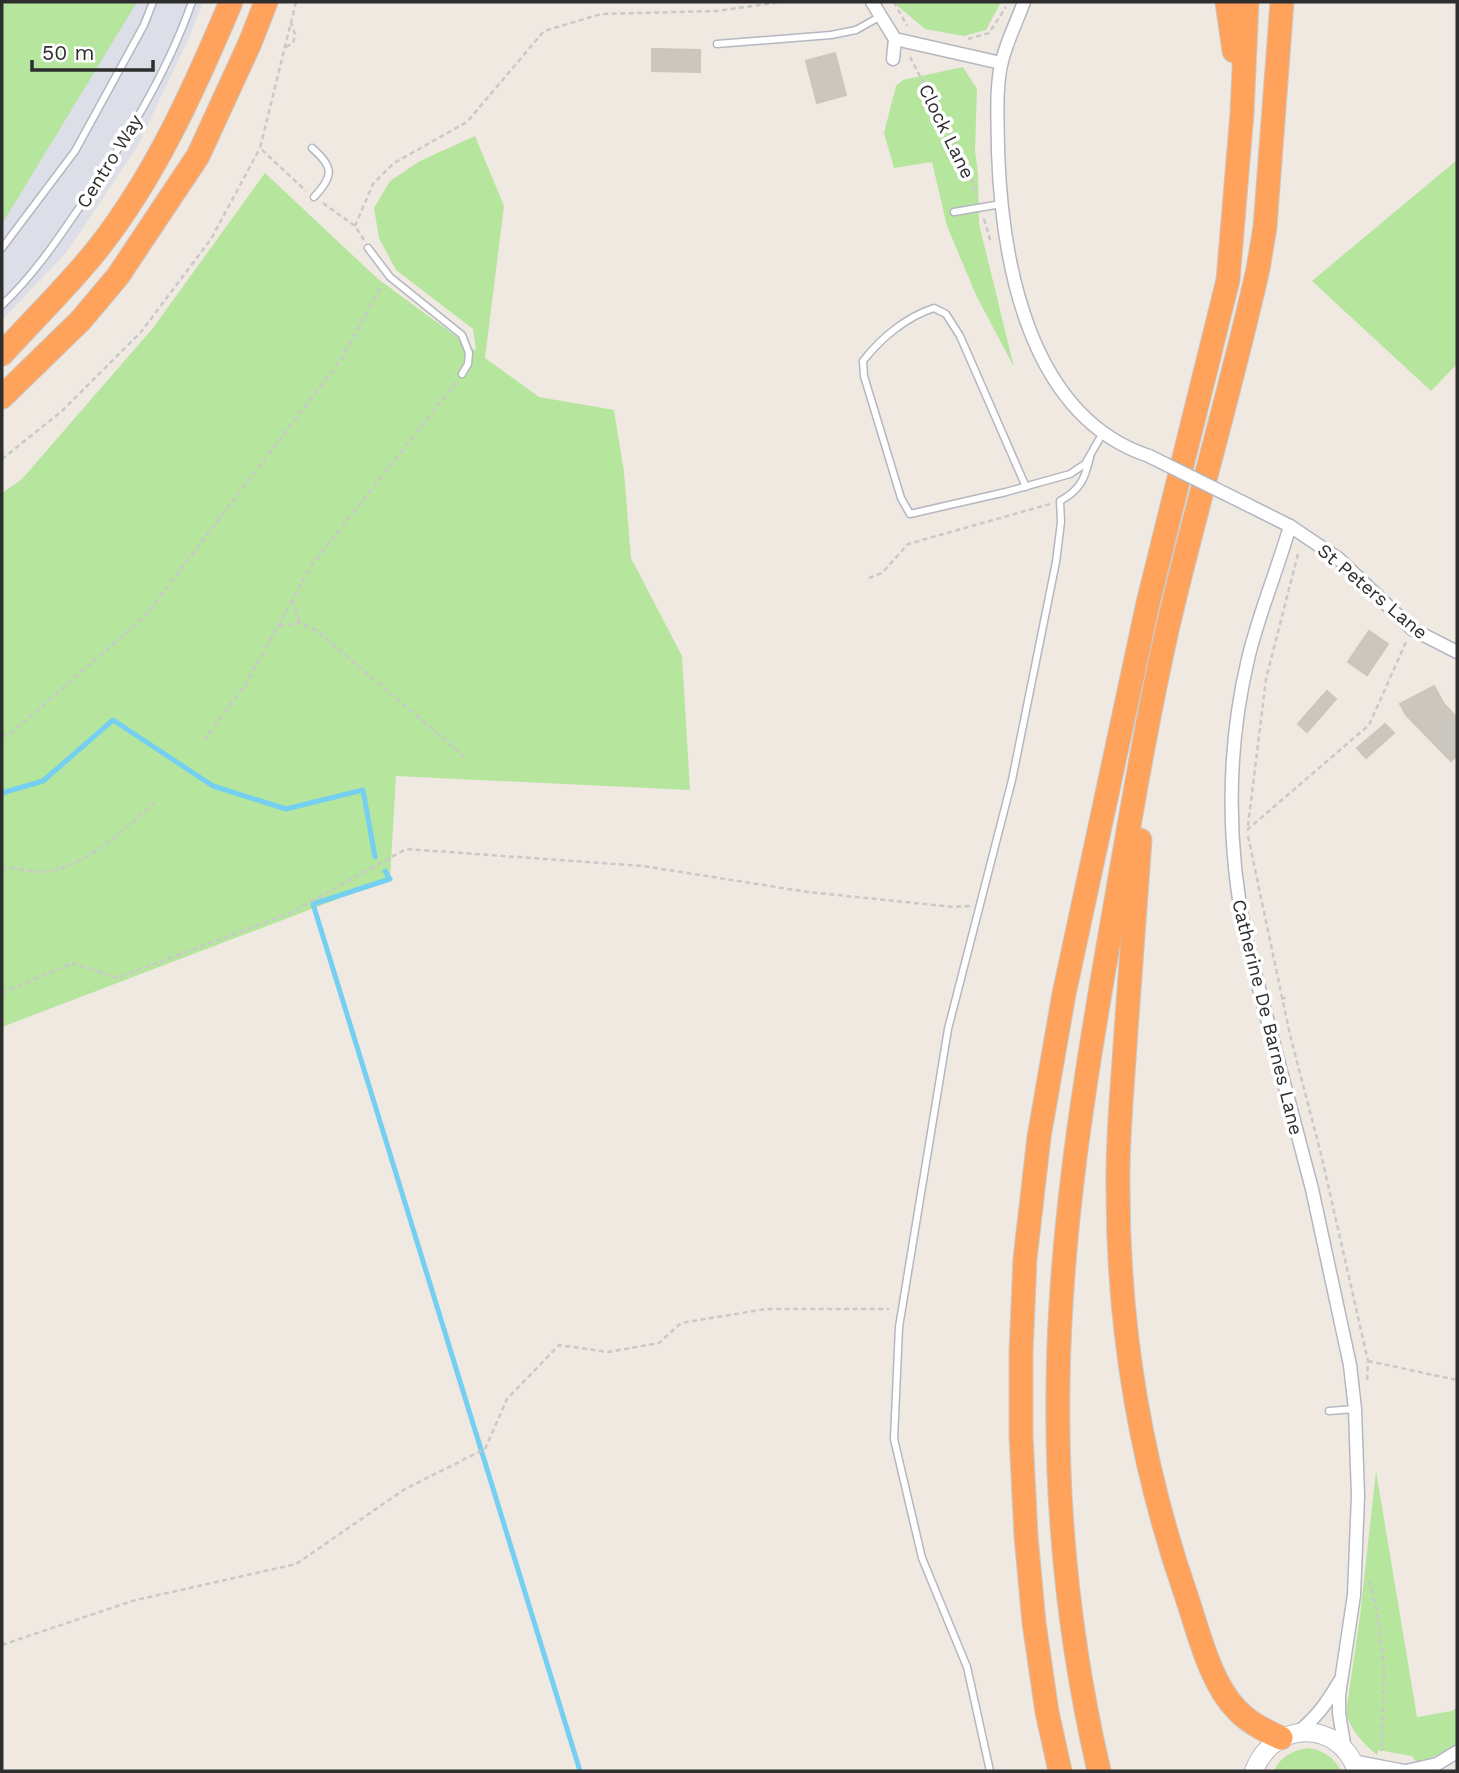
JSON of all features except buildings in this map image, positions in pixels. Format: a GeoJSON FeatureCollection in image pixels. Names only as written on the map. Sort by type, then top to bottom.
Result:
{"type":"FeatureCollection","features":[{"type":"Feature","properties":{"kind":"highway"},"geometry":{"type":"LineString","coordinates":[[2,354],[96,250],[142,185],[195,87],[231,2]]}},
{"type":"Feature","properties":{"kind":"highway"},"geometry":{"type":"LineString","coordinates":[[2,397],[81,320],[125,265],[198,156],[266,2]]}},
{"type":"Feature","properties":{"kind":"highway"},"geometry":{"type":"LineString","coordinates":[[1227,2],[1242,113]]}},
{"type":"Feature","properties":{"kind":"highway"},"geometry":{"type":"LineString","coordinates":[[1059,1771],[1034,1623],[1026,1536],[1020,1352],[1025,1259],[1039,1137],[1064,994],[1148,603],[1228,280],[1242,113],[1247,2]]}},
{"type":"Feature","properties":{"kind":"highway"},"geometry":{"type":"LineString","coordinates":[[1100,1771],[1084,1693],[1065,1544],[1058,1460],[1060,1328],[1071,1186],[1081,1110],[1147,729],[1168,629],[1258,269],[1265,227],[1282,2]]}},
{"type":"Feature","properties":{"kind":"highway"},"geometry":{"type":"LineString","coordinates":[[1147,729],[1118,1146],[1118,1226],[1131,1372],[1166,1530],[1181,1581],[1212,1666],[1228,1700],[1238,1712],[1265,1731],[1289,1736]]}},
{"type":"Feature","properties":{"kind":"main road"},"geometry":{"type":"LineString","coordinates":[[1254,1771],[1262,1755],[1289,1736],[1312,1733],[1327,1737],[1351,1761]]}},
{"type":"Feature","properties":{"kind":"street"},"geometry":{"type":"LineString","coordinates":[[872,2],[895,39],[893,60]]}},
{"type":"Feature","properties":{"kind":"street"},"geometry":{"type":"LineString","coordinates":[[1024,2],[1001,63],[998,106],[1001,204],[1015,289],[1031,336],[1055,380],[1080,410],[1104,431],[1289,528]]}},
{"type":"Feature","properties":{"kind":"street"},"geometry":{"type":"LineString","coordinates":[[895,39],[1001,63]]}},
{"type":"Feature","properties":{"kind":"street","name":"St Peters Lane"},"geometry":{"type":"LineString","coordinates":[[1289,528],[1339,559],[1412,629],[1457,652]]}},
{"type":"Feature","properties":{"kind":"street","name":"Catherine De Barnes Lane"},"geometry":{"type":"LineString","coordinates":[[1289,528],[1262,608],[1241,691],[1232,762],[1232,852],[1246,939],[1312,1189],[1350,1365],[1358,1469],[1357,1544],[1354,1595],[1341,1678],[1339,1713],[1351,1761]]}},
{"type":"Feature","properties":{"kind":"street","name":"Catherine De Barnes Lane"},"geometry":{"type":"LineString","coordinates":[[1289,1736],[1316,1717],[1341,1678]]}},
{"type":"Feature","properties":{"kind":"street"},"geometry":{"type":"LineString","coordinates":[[1351,1761],[1405,1771],[1437,1764],[1457,1752]]}},
{"type":"Feature","properties":{"kind":"lane"},"geometry":{"type":"LineString","coordinates":[[2,248],[75,150],[144,25],[153,2]]}},
{"type":"Feature","properties":{"kind":"lane","name":"Centro Way"},"geometry":{"type":"LineString","coordinates":[[2,304],[54,244],[124,143],[179,40],[192,2]]}},
{"type":"Feature","properties":{"kind":"lane"},"geometry":{"type":"LineString","coordinates":[[718,44],[831,35],[856,30],[881,16]]}},
{"type":"Feature","properties":{"kind":"lane"},"geometry":{"type":"LineString","coordinates":[[312,148],[326,160],[330,168],[328,178],[314,197]]}},
{"type":"Feature","properties":{"kind":"lane"},"geometry":{"type":"LineString","coordinates":[[954,212],[1001,204]]}},
{"type":"Feature","properties":{"kind":"lane"},"geometry":{"type":"LineString","coordinates":[[368,248],[390,276],[462,335],[469,353],[468,365],[462,374]]}},
{"type":"Feature","properties":{"kind":"lane"},"geometry":{"type":"LineString","coordinates":[[1026,486],[961,336],[946,313],[934,308],[915,314],[876,345],[863,361],[864,376],[901,498],[909,514],[1026,486],[1070,474],[1078,470],[1090,457]]}},
{"type":"Feature","properties":{"kind":"lane"},"geometry":{"type":"LineString","coordinates":[[990,1771],[967,1667],[922,1559],[894,1439],[902,1309],[948,1029],[1012,780],[1056,562],[1061,522],[1060,501],[1078,490],[1090,457],[1104,431]]}},
{"type":"Feature","properties":{"kind":"lane"},"geometry":{"type":"LineString","coordinates":[[1329,1411],[1355,1409]]}},
{"type":"Feature","properties":{"kind":"path"},"geometry":{"type":"LineString","coordinates":[[2,459],[62,411],[141,331],[211,239],[260,148],[296,2]]}},
{"type":"Feature","properties":{"kind":"path"},"geometry":{"type":"LineString","coordinates":[[355,226],[373,184],[394,163],[467,122],[544,30],[601,13],[716,11],[781,2]]}},
{"type":"Feature","properties":{"kind":"path"},"geometry":{"type":"LineString","coordinates":[[958,42],[989,33],[1009,2]]}},
{"type":"Feature","properties":{"kind":"path"},"geometry":{"type":"LineString","coordinates":[[286,48],[293,43],[295,34],[291,23]]}},
{"type":"Feature","properties":{"kind":"path","name":"Clock Lane"},"geometry":{"type":"LineString","coordinates":[[909,55],[968,167],[981,209]]}},
{"type":"Feature","properties":{"kind":"path"},"geometry":{"type":"LineString","coordinates":[[2,735],[9,736],[145,616],[342,358],[383,286],[368,248],[355,226],[314,197],[260,148]]}},
{"type":"Feature","properties":{"kind":"path"},"geometry":{"type":"LineString","coordinates":[[204,740],[247,682],[312,566],[462,374]]}},
{"type":"Feature","properties":{"kind":"path"},"geometry":{"type":"LineString","coordinates":[[869,578],[882,573],[908,544],[1060,501]]}},
{"type":"Feature","properties":{"kind":"path"},"geometry":{"type":"LineString","coordinates":[[1289,528],[1300,543],[1293,580],[1266,679],[1247,830],[1369,725],[1412,629]]}},
{"type":"Feature","properties":{"kind":"path"},"geometry":{"type":"LineString","coordinates":[[292,601],[300,623]]}},
{"type":"Feature","properties":{"kind":"path"},"geometry":{"type":"LineString","coordinates":[[278,626],[300,623],[316,630],[465,757]]}},
{"type":"Feature","properties":{"kind":"path"},"geometry":{"type":"LineString","coordinates":[[2,867],[49,871],[75,862],[105,844],[155,802]]}},
{"type":"Feature","properties":{"kind":"path"},"geometry":{"type":"LineString","coordinates":[[2,993],[72,963],[117,978],[292,912],[407,849],[643,866],[808,892],[953,906],[980,905]]}},
{"type":"Feature","properties":{"kind":"path"},"geometry":{"type":"LineString","coordinates":[[2,1645],[132,1601],[296,1564],[405,1489],[485,1449],[508,1399],[559,1345],[608,1352],[659,1343],[681,1323],[766,1309],[902,1309]]}},
{"type":"Feature","properties":{"kind":"path"},"geometry":{"type":"LineString","coordinates":[[1368,1361],[1457,1380]]}},
{"type":"Feature","properties":{"kind":"shaded area"},"geometry":{"type":"Polygon","coordinates":[[[2,2],[203,2],[137,147],[66,253],[2,320],[2,2]]]}},
{"type":"Feature","properties":{"kind":"green space"},"geometry":{"type":"Polygon","coordinates":[[[2,2],[137,2],[2,224],[2,2]]]}},
{"type":"Feature","properties":{"kind":"green space"},"geometry":{"type":"Polygon","coordinates":[[[893,2],[1001,2],[986,30],[964,36],[925,29],[893,2]]]}},
{"type":"Feature","properties":{"kind":"green space"},"geometry":{"type":"Polygon","coordinates":[[[963,67],[977,89],[975,150],[979,224],[1014,367],[976,295],[947,226],[932,162],[894,168],[884,133],[896,86],[903,80],[963,67]]]}},
{"type":"Feature","properties":{"kind":"green space"},"geometry":{"type":"Polygon","coordinates":[[[475,136],[504,206],[485,358],[539,397],[614,410],[624,472],[631,558],[682,656],[690,790],[396,776],[390,879],[2,1027],[2,493],[22,479],[153,328],[265,173],[378,279],[476,351],[473,329],[396,270],[379,238],[374,208],[390,181],[420,161],[475,136]]]}},
{"type":"Feature","properties":{"kind":"green space"},"geometry":{"type":"Polygon","coordinates":[[[1457,160],[1457,364],[1431,391],[1312,281],[1457,160]]]}},
{"type":"Feature","properties":{"kind":"green space"},"geometry":{"type":"Polygon","coordinates":[[[1376,1471],[1417,1717],[1457,1708],[1457,1744],[1417,1763],[1412,1756],[1378,1750],[1377,1755],[1358,1736],[1346,1713],[1376,1471]]]}},
{"type":"Feature","properties":{"kind":"green space"},"geometry":{"type":"Polygon","coordinates":[[[1309,1748],[1328,1755],[1341,1771],[1274,1771],[1288,1755],[1309,1748]]]}},
{"type":"Feature","properties":{"kind":"waterway"},"geometry":{"type":"LineString","coordinates":[[2,793],[43,781],[113,720],[213,786],[286,809],[363,790],[375,857]]}},
{"type":"Feature","properties":{"kind":"waterway"},"geometry":{"type":"LineString","coordinates":[[385,871],[390,879],[313,904],[580,1771]]}}]}
